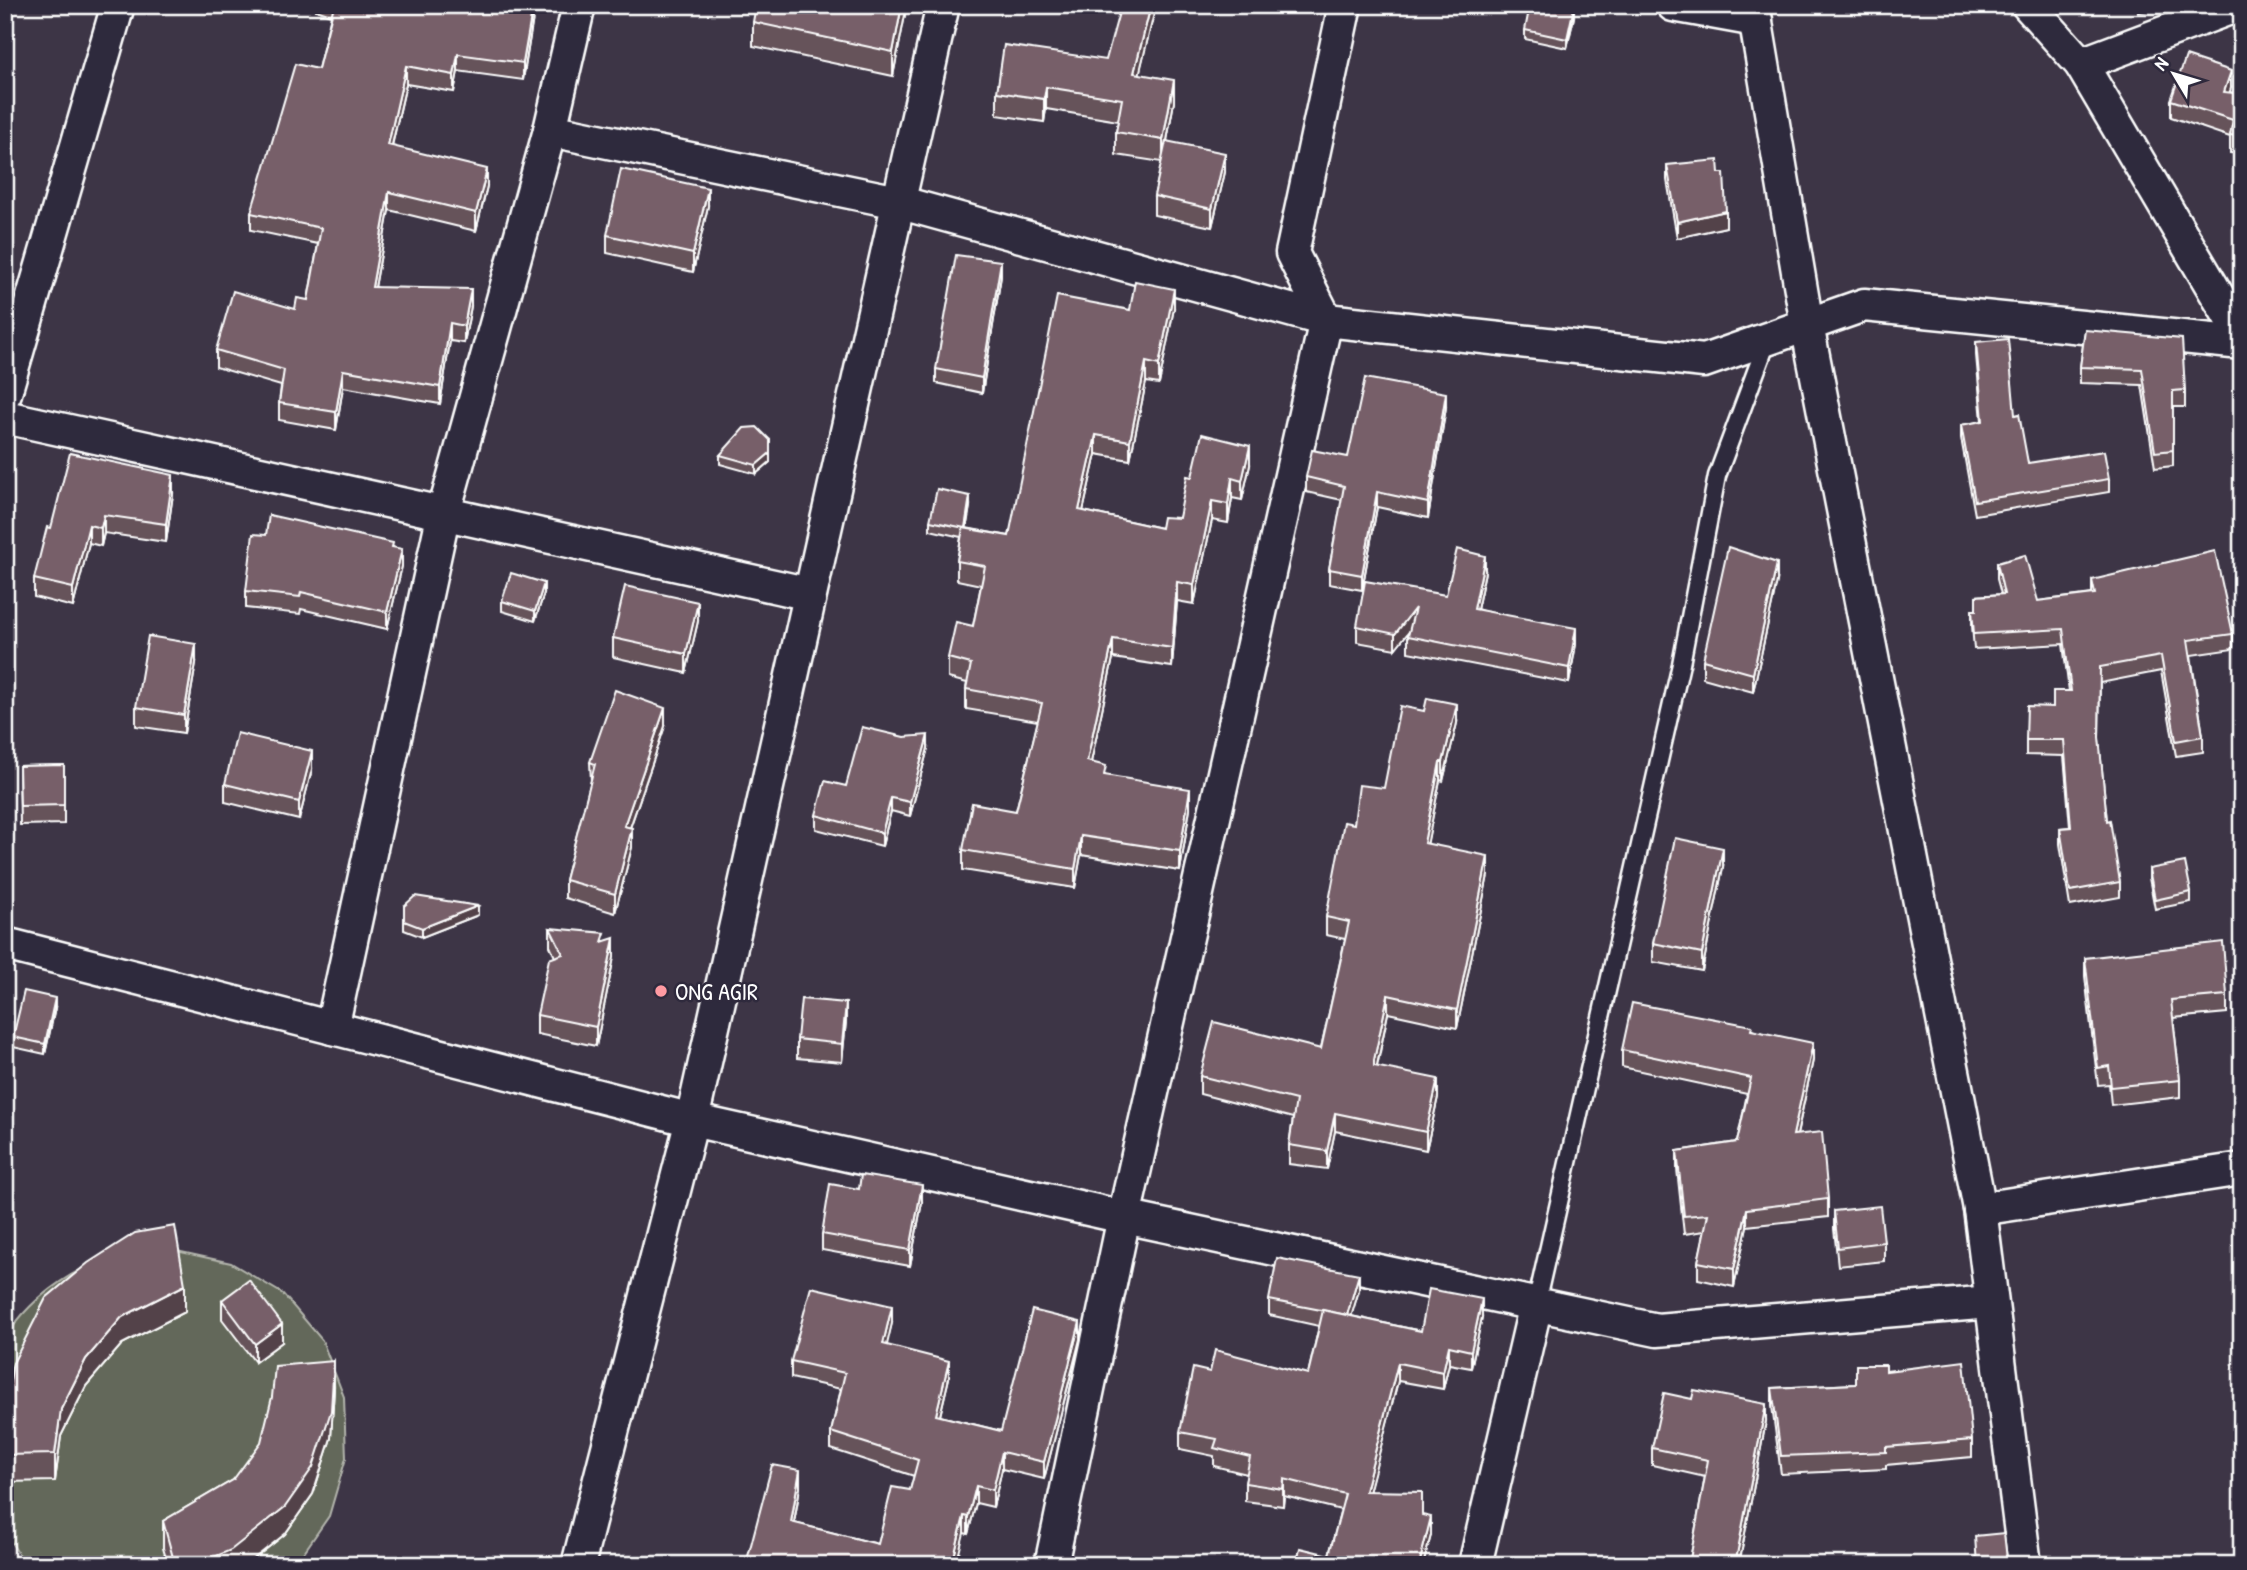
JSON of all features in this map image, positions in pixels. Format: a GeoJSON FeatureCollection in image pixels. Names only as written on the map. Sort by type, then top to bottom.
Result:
{"type":"FeatureCollection","features":[{"type":"Feature","properties":{"kind":"street"},"geometry":{"type":"LineString","coordinates":[[5,393],[117,5]]}},
{"type":"Feature","properties":{"kind":"street"},"geometry":{"type":"LineString","coordinates":[[332,1028],[444,512],[550,130],[579,5]]}},
{"type":"Feature","properties":{"kind":"street"},"geometry":{"type":"LineString","coordinates":[[578,1565],[692,1119],[943,5]]}},
{"type":"Feature","properties":{"kind":"street"},"geometry":{"type":"LineString","coordinates":[[1051,1565],[1124,1217],[1326,320],[1292,253],[1345,5]]}},
{"type":"Feature","properties":{"kind":"street"},"geometry":{"type":"LineString","coordinates":[[1673,5],[1755,12],[1807,325],[1980,1209],[2025,1565]]}},
{"type":"Feature","properties":{"kind":"street"},"geometry":{"type":"LineString","coordinates":[[2028,5],[2081,64],[2242,337]]}},
{"type":"Feature","properties":{"kind":"street"},"geometry":{"type":"LineString","coordinates":[[2081,64],[2238,5]]}},
{"type":"Feature","properties":{"kind":"street"},"geometry":{"type":"LineString","coordinates":[[550,130],[898,202],[1326,320],[1704,361],[1864,305],[2242,343]]}},
{"type":"Feature","properties":{"kind":"street"},"geometry":{"type":"LineString","coordinates":[[5,417],[810,594]]}},
{"type":"Feature","properties":{"kind":"street"},"geometry":{"type":"LineString","coordinates":[[5,944],[692,1119],[1124,1217],[1657,1329],[1992,1302]]}},
{"type":"Feature","properties":{"kind":"street"},"geometry":{"type":"LineString","coordinates":[[1980,1209],[2242,1168]]}},
{"type":"Feature","properties":{"kind":"street"},"geometry":{"type":"LineString","coordinates":[[1475,1565],[1535,1304]]}},
{"type":"Feature","properties":{"kind":"lane"},"geometry":{"type":"LineString","coordinates":[[1535,1304],[1681,664],[1717,476],[1768,339]]}},
{"type":"Feature","properties":{"kind":"green space"},"geometry":{"type":"Polygon","coordinates":[[[172,1250],[231,1263],[283,1294],[322,1340],[344,1397],[346,1458],[329,1516],[295,1565],[30,1565],[19,1555],[5,1532],[5,1340],[37,1300],[80,1270],[118,1255],[172,1250]]]}},
{"type":"Feature","properties":{"kind":"building"},"geometry":{"type":"Polygon","coordinates":[[[334,5],[533,5],[523,63],[458,54],[454,75],[406,66],[388,145],[487,169],[476,213],[389,192],[372,287],[471,289],[464,326],[450,323],[440,387],[343,370],[336,412],[279,403],[284,370],[216,350],[233,291],[295,309],[297,298],[308,300],[321,228],[251,213],[295,64],[318,69],[334,5]]]}},
{"type":"Feature","properties":{"kind":"building"},"geometry":{"type":"Polygon","coordinates":[[[756,5],[902,5],[893,52],[753,22],[756,5]]]}},
{"type":"Feature","properties":{"kind":"building"},"geometry":{"type":"Polygon","coordinates":[[[1121,5],[1151,5],[1134,73],[1174,80],[1163,140],[1116,132],[1122,99],[1046,87],[1044,99],[997,92],[1004,45],[1106,60],[1121,5]]]}},
{"type":"Feature","properties":{"kind":"building"},"geometry":{"type":"Polygon","coordinates":[[[1530,5],[1574,7],[1567,39],[1525,30],[1530,5]]]}},
{"type":"Feature","properties":{"kind":"building"},"geometry":{"type":"Polygon","coordinates":[[[2186,56],[2231,71],[2224,92],[2242,94],[2242,137],[2230,135],[2233,120],[2171,100],[2186,56]]]}},
{"type":"Feature","properties":{"kind":"building"},"geometry":{"type":"Polygon","coordinates":[[[1166,141],[1225,153],[1212,209],[1154,196],[1166,141]]]}},
{"type":"Feature","properties":{"kind":"building"},"geometry":{"type":"Polygon","coordinates":[[[1718,160],[1719,173],[1724,173],[1726,211],[1677,222],[1667,165],[1718,160]]]}},
{"type":"Feature","properties":{"kind":"building"},"geometry":{"type":"Polygon","coordinates":[[[621,169],[708,188],[693,254],[607,235],[621,169]]]}},
{"type":"Feature","properties":{"kind":"building"},"geometry":{"type":"Polygon","coordinates":[[[956,255],[1001,261],[982,378],[936,369],[956,255]]]}},
{"type":"Feature","properties":{"kind":"building"},"geometry":{"type":"Polygon","coordinates":[[[1135,281],[1174,289],[1159,365],[1146,362],[1130,441],[1096,435],[1079,510],[1161,528],[1163,517],[1179,518],[1187,476],[1192,477],[1202,434],[1250,446],[1242,481],[1232,478],[1228,504],[1212,501],[1194,585],[1177,582],[1172,648],[1113,639],[1087,761],[1106,766],[1104,775],[1190,789],[1180,851],[1081,836],[1075,869],[963,850],[972,803],[1016,811],[1042,703],[966,689],[971,664],[948,658],[956,622],[973,626],[985,566],[957,561],[963,528],[1009,536],[1057,296],[1130,310],[1135,281]]]}},
{"type":"Feature","properties":{"kind":"building"},"geometry":{"type":"Polygon","coordinates":[[[2085,330],[2182,339],[2185,390],[2173,391],[2173,450],[2155,452],[2142,369],[2080,367],[2085,330]]]}},
{"type":"Feature","properties":{"kind":"building"},"geometry":{"type":"Polygon","coordinates":[[[2008,339],[2015,415],[2019,414],[2028,463],[2104,451],[2109,479],[1975,501],[1961,425],[1983,421],[1976,342],[2008,339]]]}},
{"type":"Feature","properties":{"kind":"building"},"geometry":{"type":"Polygon","coordinates":[[[1365,378],[1446,393],[1428,503],[1377,492],[1362,575],[1329,569],[1344,486],[1306,477],[1312,450],[1348,457],[1365,378]]]}},
{"type":"Feature","properties":{"kind":"building"},"geometry":{"type":"Polygon","coordinates":[[[757,427],[770,440],[770,453],[756,465],[720,455],[744,428],[757,427]]]}},
{"type":"Feature","properties":{"kind":"building"},"geometry":{"type":"Polygon","coordinates":[[[70,453],[173,475],[166,524],[104,515],[101,528],[89,525],[73,588],[34,579],[47,527],[51,528],[70,453]]]}},
{"type":"Feature","properties":{"kind":"building"},"geometry":{"type":"Polygon","coordinates":[[[937,489],[970,496],[965,528],[930,521],[937,489]]]}},
{"type":"Feature","properties":{"kind":"building"},"geometry":{"type":"Polygon","coordinates":[[[269,515],[393,543],[392,547],[402,549],[387,612],[301,592],[300,597],[246,591],[253,534],[266,535],[269,515]]]}},
{"type":"Feature","properties":{"kind":"building"},"geometry":{"type":"Polygon","coordinates":[[[1728,547],[1777,563],[1753,674],[1703,660],[1728,547]]]}},
{"type":"Feature","properties":{"kind":"building"},"geometry":{"type":"Polygon","coordinates":[[[1457,549],[1485,556],[1474,609],[1576,628],[1569,668],[1408,636],[1415,608],[1395,634],[1357,626],[1365,581],[1446,595],[1457,549]]]}},
{"type":"Feature","properties":{"kind":"building"},"geometry":{"type":"Polygon","coordinates":[[[2215,551],[2233,634],[2188,640],[2203,736],[2176,741],[2161,656],[2100,667],[2099,737],[2107,821],[2110,820],[2120,882],[2070,891],[2060,828],[2071,827],[2064,740],[2026,740],[2027,706],[2053,707],[2053,691],[2071,691],[2063,629],[1974,634],[1972,610],[1976,610],[1976,596],[2004,594],[1997,563],[2025,555],[2038,601],[2095,594],[2092,580],[2215,551]]]}},
{"type":"Feature","properties":{"kind":"building"},"geometry":{"type":"Polygon","coordinates":[[[511,573],[544,583],[535,611],[502,601],[511,573]]]}},
{"type":"Feature","properties":{"kind":"building"},"geometry":{"type":"Polygon","coordinates":[[[625,586],[698,602],[686,654],[613,638],[625,586]]]}},
{"type":"Feature","properties":{"kind":"building"},"geometry":{"type":"Polygon","coordinates":[[[148,636],[196,644],[184,715],[136,707],[148,636]]]}},
{"type":"Feature","properties":{"kind":"building"},"geometry":{"type":"Polygon","coordinates":[[[615,690],[665,708],[624,826],[632,828],[615,894],[565,880],[595,764],[590,762],[615,690]]]}},
{"type":"Feature","properties":{"kind":"building"},"geometry":{"type":"Polygon","coordinates":[[[1427,698],[1457,704],[1443,762],[1440,762],[1424,843],[1488,856],[1457,1010],[1388,995],[1374,1066],[1438,1079],[1426,1132],[1335,1113],[1327,1151],[1289,1145],[1296,1100],[1200,1076],[1214,1022],[1321,1049],[1349,922],[1326,917],[1344,822],[1354,824],[1359,785],[1384,788],[1400,706],[1424,711],[1427,698]]]}},
{"type":"Feature","properties":{"kind":"building"},"geometry":{"type":"Polygon","coordinates":[[[862,727],[904,737],[928,735],[910,802],[891,798],[882,833],[816,815],[825,781],[846,786],[862,727]]]}},
{"type":"Feature","properties":{"kind":"building"},"geometry":{"type":"Polygon","coordinates":[[[237,733],[312,751],[299,802],[225,784],[237,733]]]}},
{"type":"Feature","properties":{"kind":"building"},"geometry":{"type":"Polygon","coordinates":[[[64,765],[64,805],[20,806],[19,766],[64,765]]]}},
{"type":"Feature","properties":{"kind":"building"},"geometry":{"type":"Polygon","coordinates":[[[1675,838],[1723,848],[1702,953],[1653,943],[1675,838]]]}},
{"type":"Feature","properties":{"kind":"building"},"geometry":{"type":"Polygon","coordinates":[[[2185,862],[2191,892],[2155,900],[2149,869],[2185,862]]]}},
{"type":"Feature","properties":{"kind":"building"},"geometry":{"type":"Polygon","coordinates":[[[415,896],[478,906],[422,928],[404,921],[404,906],[415,896]]]}},
{"type":"Feature","properties":{"kind":"building"},"geometry":{"type":"Polygon","coordinates":[[[550,928],[605,933],[602,942],[614,938],[596,1027],[537,1015],[549,959],[563,954],[550,928]]]}},
{"type":"Feature","properties":{"kind":"building"},"geometry":{"type":"Polygon","coordinates":[[[2223,942],[2227,995],[2171,1000],[2180,1080],[2111,1087],[2109,1066],[2098,1068],[2085,958],[2223,942]]]}},
{"type":"Feature","properties":{"kind":"building"},"geometry":{"type":"Polygon","coordinates":[[[24,991],[55,998],[45,1044],[13,1037],[24,991]]]}},
{"type":"Feature","properties":{"kind":"building"},"geometry":{"type":"Polygon","coordinates":[[[801,999],[846,1003],[842,1044],[797,1039],[801,999]]]}},
{"type":"Feature","properties":{"kind":"building"},"geometry":{"type":"Polygon","coordinates":[[[1632,1003],[1752,1026],[1751,1030],[1813,1043],[1793,1135],[1822,1132],[1828,1199],[1747,1209],[1734,1269],[1698,1262],[1708,1214],[1684,1216],[1677,1151],[1737,1142],[1751,1078],[1622,1050],[1632,1003]]]}},
{"type":"Feature","properties":{"kind":"building"},"geometry":{"type":"Polygon","coordinates":[[[861,1175],[922,1185],[910,1250],[822,1234],[830,1184],[859,1189],[861,1175]]]}},
{"type":"Feature","properties":{"kind":"building"},"geometry":{"type":"Polygon","coordinates":[[[1880,1206],[1884,1242],[1838,1248],[1834,1211],[1880,1206]]]}},
{"type":"Feature","properties":{"kind":"building"},"geometry":{"type":"Polygon","coordinates":[[[175,1226],[185,1285],[122,1317],[86,1359],[61,1409],[55,1454],[5,1455],[5,1413],[13,1363],[46,1298],[88,1263],[135,1233],[175,1226]]]}},
{"type":"Feature","properties":{"kind":"building"},"geometry":{"type":"Polygon","coordinates":[[[1277,1258],[1359,1274],[1347,1315],[1269,1300],[1277,1258]]]}},
{"type":"Feature","properties":{"kind":"building"},"geometry":{"type":"Polygon","coordinates":[[[249,1280],[282,1324],[255,1344],[222,1300],[249,1280]]]}},
{"type":"Feature","properties":{"kind":"building"},"geometry":{"type":"Polygon","coordinates":[[[811,1287],[892,1306],[883,1344],[949,1361],[936,1415],[1001,1431],[1032,1310],[1080,1322],[1044,1462],[1002,1452],[993,1490],[976,1486],[968,1517],[964,1516],[952,1565],[746,1564],[772,1465],[800,1470],[791,1522],[878,1544],[892,1487],[910,1490],[918,1460],[831,1432],[845,1373],[791,1361],[811,1287]]]}},
{"type":"Feature","properties":{"kind":"building"},"geometry":{"type":"Polygon","coordinates":[[[1429,1289],[1482,1299],[1471,1351],[1449,1346],[1443,1372],[1398,1363],[1365,1491],[1422,1492],[1422,1515],[1431,1517],[1419,1565],[1381,1565],[1362,1560],[1360,1565],[1296,1565],[1300,1548],[1329,1555],[1345,1494],[1284,1479],[1283,1489],[1245,1483],[1250,1457],[1214,1448],[1217,1439],[1180,1432],[1193,1368],[1210,1372],[1215,1350],[1308,1374],[1323,1310],[1421,1331],[1429,1289]]]}},
{"type":"Feature","properties":{"kind":"building"},"geometry":{"type":"Polygon","coordinates":[[[334,1361],[331,1411],[313,1467],[285,1507],[231,1550],[195,1565],[175,1565],[163,1521],[233,1480],[261,1442],[272,1397],[275,1366],[334,1361]]]}},
{"type":"Feature","properties":{"kind":"building"},"geometry":{"type":"Polygon","coordinates":[[[1964,1361],[1972,1440],[1886,1447],[1886,1452],[1781,1456],[1772,1388],[1856,1384],[1856,1365],[1886,1365],[1886,1371],[1964,1361]]]}},
{"type":"Feature","properties":{"kind":"building"},"geometry":{"type":"Polygon","coordinates":[[[1694,1390],[1766,1404],[1735,1565],[1689,1565],[1708,1460],[1652,1448],[1664,1393],[1692,1399],[1694,1390]]]}},
{"type":"Feature","properties":{"kind":"building"},"geometry":{"type":"Polygon","coordinates":[[[2004,1533],[2010,1565],[1977,1565],[1975,1536],[2004,1533]]]}},
{"type":"Feature","properties":{"kind":"place","name":"ONG AGIR"},"geometry":{"type":"Point","coordinates":[661,991]}}]}
